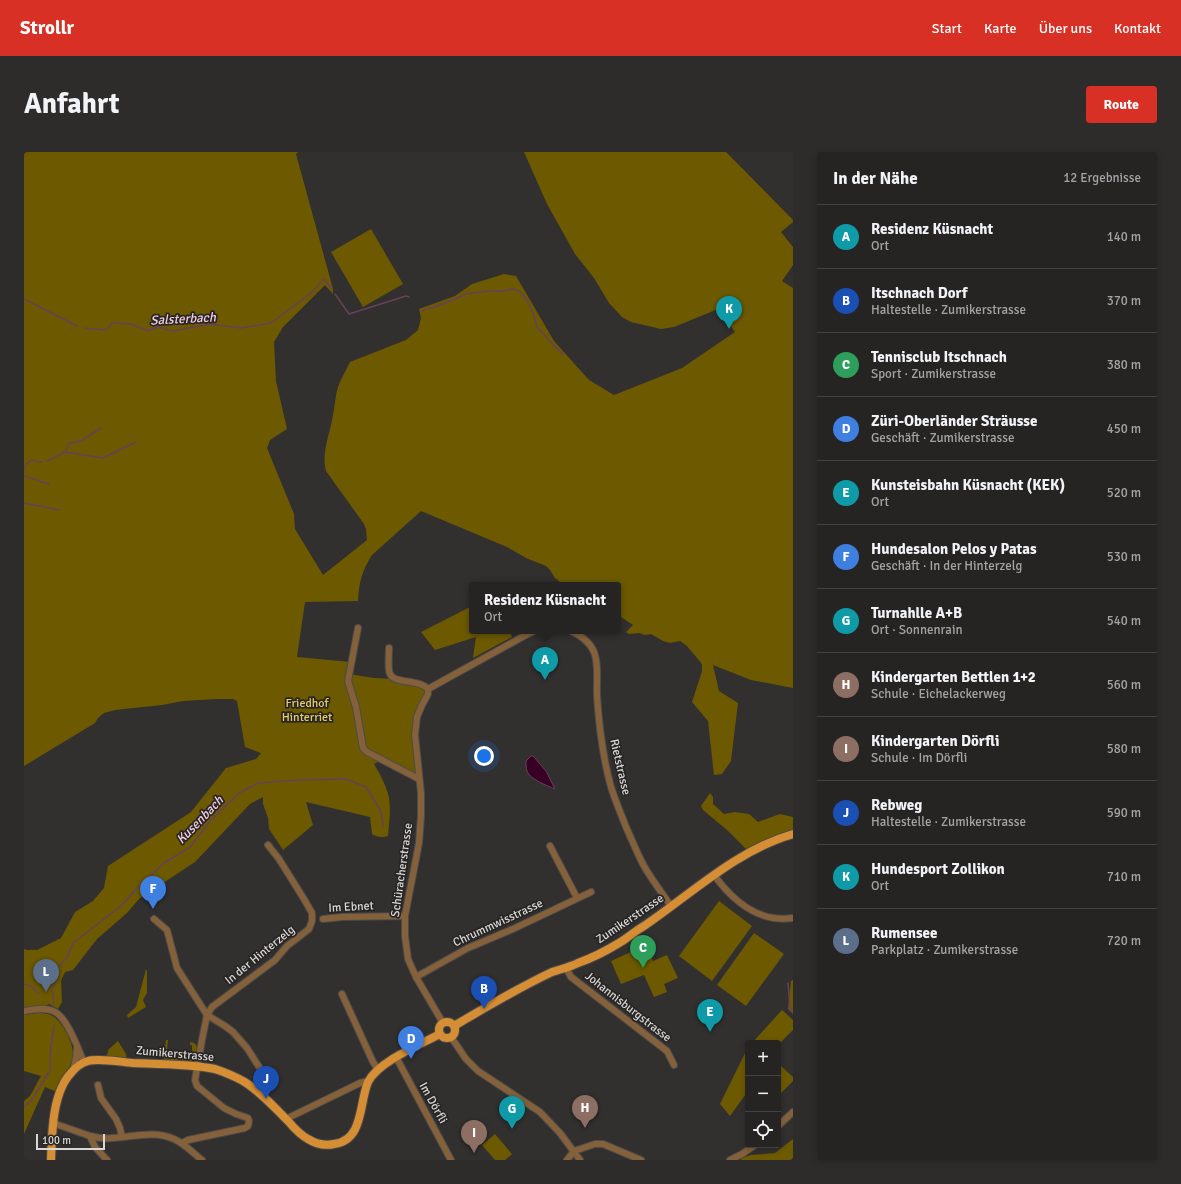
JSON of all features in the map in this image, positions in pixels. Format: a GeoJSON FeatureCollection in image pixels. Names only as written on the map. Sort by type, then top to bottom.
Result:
{"type":"FeatureCollection","features":[{"type":"Feature","properties":{"kind":"main road","name":"Zumikerstrasse"},"geometry":{"type":"LineString","coordinates":[[454,1026],[530,983],[554,972],[590,959],[620,943],[714,875],[764,844],[793,834]]}},
{"type":"Feature","properties":{"kind":"main road"},"geometry":{"type":"LineString","coordinates":[[449,1022],[454,1026],[454,1032],[451,1037],[444,1038],[440,1034],[439,1028],[442,1023],[449,1022]]}},
{"type":"Feature","properties":{"kind":"main road","name":"Zumikerstrasse"},"geometry":{"type":"LineString","coordinates":[[84,1063],[95,1061],[197,1067],[220,1071],[242,1081],[259,1092],[302,1136],[319,1144],[327,1145],[341,1142],[351,1135],[358,1124],[363,1098],[368,1083],[378,1069],[396,1057],[440,1034]]}},
{"type":"Feature","properties":{"kind":"main road"},"geometry":{"type":"LineString","coordinates":[[51,1160],[53,1124],[60,1093],[67,1077],[84,1063]]}},
{"type":"Feature","properties":{"kind":"street"},"geometry":{"type":"LineString","coordinates":[[358,628],[348,681],[356,707],[363,748],[367,752],[419,779]]}},
{"type":"Feature","properties":{"kind":"street"},"geometry":{"type":"LineString","coordinates":[[390,648],[388,672],[390,676],[397,680],[420,684],[428,689],[528,634]]}},
{"type":"Feature","properties":{"kind":"street","name":"Rietstrasse"},"geometry":{"type":"LineString","coordinates":[[576,634],[584,639],[593,649],[596,656],[599,722],[611,788],[639,856],[650,876],[671,906]]}},
{"type":"Feature","properties":{"kind":"street","name":"Schüracherstrasse"},"geometry":{"type":"LineString","coordinates":[[428,689],[428,694],[417,717],[415,735],[419,779],[422,793],[419,843],[405,916],[405,936],[408,959],[416,978],[442,1023]]}},
{"type":"Feature","properties":{"kind":"street","name":"In der Hinterzelg"},"geometry":{"type":"LineString","coordinates":[[207,1016],[212,1007],[275,960],[287,946],[309,928],[312,921],[312,913],[304,899],[279,859],[268,845]]}},
{"type":"Feature","properties":{"kind":"street"},"geometry":{"type":"LineString","coordinates":[[550,846],[577,898]]}},
{"type":"Feature","properties":{"kind":"street"},"geometry":{"type":"LineString","coordinates":[[714,875],[735,899],[754,912],[773,918],[793,918]]}},
{"type":"Feature","properties":{"kind":"street","name":"Chrummwisstrasse"},"geometry":{"type":"LineString","coordinates":[[416,978],[468,948],[513,929],[591,892]]}},
{"type":"Feature","properties":{"kind":"street","name":"Im Ebnet"},"geometry":{"type":"LineString","coordinates":[[323,919],[342,917],[405,916]]}},
{"type":"Feature","properties":{"kind":"street"},"geometry":{"type":"LineString","coordinates":[[154,919],[167,930],[177,968],[207,1016],[233,1032],[248,1048],[270,1084]]}},
{"type":"Feature","properties":{"kind":"street","name":"Johannisburgstrasse"},"geometry":{"type":"LineString","coordinates":[[566,968],[571,977],[667,1051],[674,1065]]}},
{"type":"Feature","properties":{"kind":"street"},"geometry":{"type":"LineString","coordinates":[[342,994],[373,1062],[378,1069]]}},
{"type":"Feature","properties":{"kind":"street"},"geometry":{"type":"LineString","coordinates":[[24,1011],[46,1009],[54,1011],[58,1014],[66,1024],[77,1044],[84,1063]]}},
{"type":"Feature","properties":{"kind":"street"},"geometry":{"type":"LineString","coordinates":[[182,1143],[188,1140],[245,1128],[249,1124],[248,1118],[224,1108],[197,1086],[195,1080],[207,1016]]}},
{"type":"Feature","properties":{"kind":"street"},"geometry":{"type":"LineString","coordinates":[[451,1037],[474,1068],[488,1079],[540,1112],[560,1133],[580,1160]]}},
{"type":"Feature","properties":{"kind":"street"},"geometry":{"type":"LineString","coordinates":[[73,1071],[77,1053],[77,1044]]}},
{"type":"Feature","properties":{"kind":"street","name":"Im Dörfli"},"geometry":{"type":"LineString","coordinates":[[396,1057],[451,1160]]}},
{"type":"Feature","properties":{"kind":"street"},"geometry":{"type":"LineString","coordinates":[[286,1120],[360,1083],[368,1083]]}},
{"type":"Feature","properties":{"kind":"street"},"geometry":{"type":"LineString","coordinates":[[98,1085],[101,1098],[116,1120],[122,1137]]}},
{"type":"Feature","properties":{"kind":"street"},"geometry":{"type":"LineString","coordinates":[[781,1123],[793,1112]]}},
{"type":"Feature","properties":{"kind":"street"},"geometry":{"type":"LineString","coordinates":[[53,1124],[90,1136],[112,1138],[149,1134],[172,1138],[182,1143],[202,1160]]}},
{"type":"Feature","properties":{"kind":"street"},"geometry":{"type":"LineString","coordinates":[[90,1136],[95,1147],[107,1160]]}},
{"type":"Feature","properties":{"kind":"street"},"geometry":{"type":"LineString","coordinates":[[567,1160],[574,1151],[596,1144],[603,1144],[641,1160]]}},
{"type":"Feature","properties":{"kind":"street"},"geometry":{"type":"LineString","coordinates":[[730,1160],[751,1148]]}},
{"type":"Feature","properties":{"kind":"green space","name":"Friedhof Hinterriet"},"geometry":{"type":"Polygon","coordinates":[[[24,152],[298,152],[296,154],[333,289],[333,294],[325,285],[283,327],[274,342],[276,381],[287,429],[270,440],[267,448],[294,514],[295,529],[323,575],[367,540],[364,524],[326,471],[326,443],[332,422],[338,387],[350,362],[406,340],[418,330],[421,318],[419,309],[455,296],[472,284],[504,274],[516,276],[554,341],[589,380],[614,395],[682,368],[735,332],[718,309],[674,327],[661,329],[631,322],[622,317],[609,303],[594,278],[575,254],[547,204],[524,152],[726,152],[793,220],[793,222],[781,232],[793,247],[793,265],[782,281],[793,288],[793,688],[751,680],[713,665],[719,691],[738,703],[731,761],[722,774],[714,775],[708,721],[692,702],[702,671],[702,664],[687,646],[680,641],[670,643],[651,634],[629,634],[626,632],[633,625],[621,617],[621,582],[560,582],[546,566],[526,558],[507,547],[421,511],[372,555],[362,577],[358,601],[305,602],[297,657],[351,662],[349,674],[374,678],[394,679],[428,689],[417,717],[419,779],[379,761],[374,764],[385,785],[389,798],[390,813],[388,836],[379,837],[372,834],[370,817],[306,802],[313,825],[283,850],[269,829],[268,818],[263,804],[263,797],[250,804],[195,862],[139,899],[127,913],[97,939],[73,970],[65,972],[61,981],[62,1002],[58,1009],[49,1004],[45,1006],[24,1008],[24,949],[37,950],[61,938],[75,912],[93,901],[104,888],[108,866],[191,812],[226,768],[256,759],[261,753],[245,747],[237,701],[233,699],[216,699],[183,701],[162,705],[115,710],[104,713],[95,723],[24,766],[24,152]]]}},
{"type":"Feature","properties":{"kind":"green space"},"geometry":{"type":"Polygon","coordinates":[[[371,229],[403,284],[363,307],[331,252],[371,229]]]}},
{"type":"Feature","properties":{"kind":"green space"},"geometry":{"type":"Polygon","coordinates":[[[469,608],[469,634],[511,634],[512,637],[473,658],[476,637],[435,650],[421,632],[469,608]]]}},
{"type":"Feature","properties":{"kind":"green space"},"geometry":{"type":"Polygon","coordinates":[[[710,793],[713,797],[713,804],[724,814],[735,812],[749,814],[758,822],[780,814],[793,817],[793,834],[749,852],[727,830],[703,810],[701,806],[710,793]]]}},
{"type":"Feature","properties":{"kind":"green space"},"geometry":{"type":"Polygon","coordinates":[[[719,901],[752,926],[712,981],[679,956],[719,901]]]}},
{"type":"Feature","properties":{"kind":"green space"},"geometry":{"type":"Polygon","coordinates":[[[754,933],[784,954],[746,1006],[717,985],[754,933]]]}},
{"type":"Feature","properties":{"kind":"green space"},"geometry":{"type":"Polygon","coordinates":[[[644,941],[653,961],[667,955],[678,978],[664,984],[667,992],[654,997],[644,975],[621,984],[611,961],[633,951],[632,947],[644,941]]]}},
{"type":"Feature","properties":{"kind":"green space"},"geometry":{"type":"Polygon","coordinates":[[[146,969],[147,993],[143,1000],[146,1007],[128,1018],[127,1015],[136,1007],[146,969]]]}},
{"type":"Feature","properties":{"kind":"green space"},"geometry":{"type":"Polygon","coordinates":[[[793,980],[793,1014],[788,1009],[791,981],[793,980]]]}},
{"type":"Feature","properties":{"kind":"green space"},"geometry":{"type":"Polygon","coordinates":[[[782,1010],[793,1020],[793,1030],[781,1042],[781,1040],[755,1040],[782,1010]]]}},
{"type":"Feature","properties":{"kind":"green space"},"geometry":{"type":"Polygon","coordinates":[[[37,1013],[50,1015],[58,1020],[71,1042],[73,1058],[60,1082],[57,1092],[45,1087],[24,1134],[24,1101],[30,1096],[41,1076],[24,1071],[24,1015],[37,1013]]]}},
{"type":"Feature","properties":{"kind":"green space"},"geometry":{"type":"Polygon","coordinates":[[[166,1040],[168,1040],[167,1051],[192,1053],[192,1045],[190,1045],[190,1042],[196,1045],[197,1054],[194,1061],[192,1063],[163,1062],[166,1040]]]}},
{"type":"Feature","properties":{"kind":"green space"},"geometry":{"type":"Polygon","coordinates":[[[118,1041],[126,1054],[127,1060],[106,1057],[109,1049],[118,1041]]]}},
{"type":"Feature","properties":{"kind":"green space"},"geometry":{"type":"Polygon","coordinates":[[[745,1053],[745,1095],[730,1116],[720,1104],[745,1053]]]}},
{"type":"Feature","properties":{"kind":"green space"},"geometry":{"type":"Polygon","coordinates":[[[781,1066],[793,1077],[793,1081],[781,1093],[781,1066]]]}},
{"type":"Feature","properties":{"kind":"green space"},"geometry":{"type":"Polygon","coordinates":[[[495,1134],[512,1154],[505,1160],[495,1160],[482,1145],[495,1134]]]}},
{"type":"Feature","properties":{"kind":"green space"},"geometry":{"type":"Polygon","coordinates":[[[793,1139],[793,1160],[741,1160],[741,1158],[751,1155],[775,1153],[793,1139]]]}},
{"type":"Feature","properties":{"kind":"shaded area"},"geometry":{"type":"Polygon","coordinates":[[[533,756],[546,771],[555,789],[539,782],[528,774],[526,769],[526,761],[533,756]]]}},
{"type":"Feature","properties":{"kind":"waterway","name":"Salsterbach"},"geometry":{"type":"LineString","coordinates":[[85,328],[106,330],[112,323],[131,324],[148,331],[157,327],[173,331],[210,324],[241,328],[271,323],[310,294],[323,280],[325,280],[331,288]]}},
{"type":"Feature","properties":{"kind":"waterway"},"geometry":{"type":"LineString","coordinates":[[422,311],[466,294],[489,291],[505,291],[512,289],[517,290],[523,294],[532,310],[537,327],[563,355]]}},
{"type":"Feature","properties":{"kind":"waterway"},"geometry":{"type":"LineString","coordinates":[[335,294],[349,314],[406,296],[409,297]]}},
{"type":"Feature","properties":{"kind":"waterway","name":"Salsterbach"},"geometry":{"type":"LineString","coordinates":[[24,299],[77,326]]}},
{"type":"Feature","properties":{"kind":"waterway"},"geometry":{"type":"LineString","coordinates":[[65,452],[70,443],[81,441],[101,428]]}},
{"type":"Feature","properties":{"kind":"waterway"},"geometry":{"type":"LineString","coordinates":[[47,461],[65,452],[103,458],[136,442]]}},
{"type":"Feature","properties":{"kind":"waterway","name":"Salsterbach"},"geometry":{"type":"LineString","coordinates":[[24,469],[26,464],[31,460],[42,462]]}},
{"type":"Feature","properties":{"kind":"waterway"},"geometry":{"type":"LineString","coordinates":[[24,476],[49,484]]}},
{"type":"Feature","properties":{"kind":"waterway"},"geometry":{"type":"LineString","coordinates":[[24,503],[59,510]]}},
{"type":"Feature","properties":{"kind":"waterway","name":"Kusenbach"},"geometry":{"type":"LineString","coordinates":[[54,1004],[52,989],[55,981],[53,974],[68,956],[73,943],[122,905],[135,890],[164,863],[190,847],[211,820],[239,793],[258,783],[346,779],[366,787],[381,811],[383,826]]}},
{"type":"Feature","properties":{"kind":"waterway"},"geometry":{"type":"LineString","coordinates":[[788,983],[790,1008],[793,1012]]}},
{"type":"Feature","properties":{"kind":"waterway"},"geometry":{"type":"LineString","coordinates":[[24,984],[32,987],[39,994]]}},
{"type":"Feature","properties":{"kind":"waterway","name":"Kusenbach"},"geometry":{"type":"LineString","coordinates":[[24,1107],[32,1100],[50,1070],[50,1053],[54,1026]]}},
{"type":"Feature","properties":{"kind":"place","name":"Hundesport Zollikon"},"geometry":{"type":"Point","coordinates":[729,329]}},
{"type":"Feature","properties":{"kind":"place","name":"Residenz Küsnacht"},"geometry":{"type":"Point","coordinates":[545,680]}},
{"type":"Feature","properties":{"kind":"place","name":"Hundesalon Pelos y Patas"},"geometry":{"type":"Point","coordinates":[153,909]}},
{"type":"Feature","properties":{"kind":"place","name":"Tennisclub Itschnach"},"geometry":{"type":"Point","coordinates":[643,968]}},
{"type":"Feature","properties":{"kind":"place","name":"Rumensee"},"geometry":{"type":"Point","coordinates":[46,992]}},
{"type":"Feature","properties":{"kind":"place","name":"Itschnach Dorf"},"geometry":{"type":"Point","coordinates":[484,1009]}},
{"type":"Feature","properties":{"kind":"place","name":"Kunsteisbahn Küsnacht (KEK)"},"geometry":{"type":"Point","coordinates":[710,1032]}},
{"type":"Feature","properties":{"kind":"place","name":"Züri-Oberländer Sträusse"},"geometry":{"type":"Point","coordinates":[411,1059]}},
{"type":"Feature","properties":{"kind":"place","name":"Rebweg"},"geometry":{"type":"Point","coordinates":[266,1099]}},
{"type":"Feature","properties":{"kind":"place","name":"Kindergarten Bettlen 1+2"},"geometry":{"type":"Point","coordinates":[585,1128]}},
{"type":"Feature","properties":{"kind":"place","name":"Turnahlle A+B"},"geometry":{"type":"Point","coordinates":[512,1129]}},
{"type":"Feature","properties":{"kind":"place","name":"Kindergarten Dörfli"},"geometry":{"type":"Point","coordinates":[474,1153]}}]}
